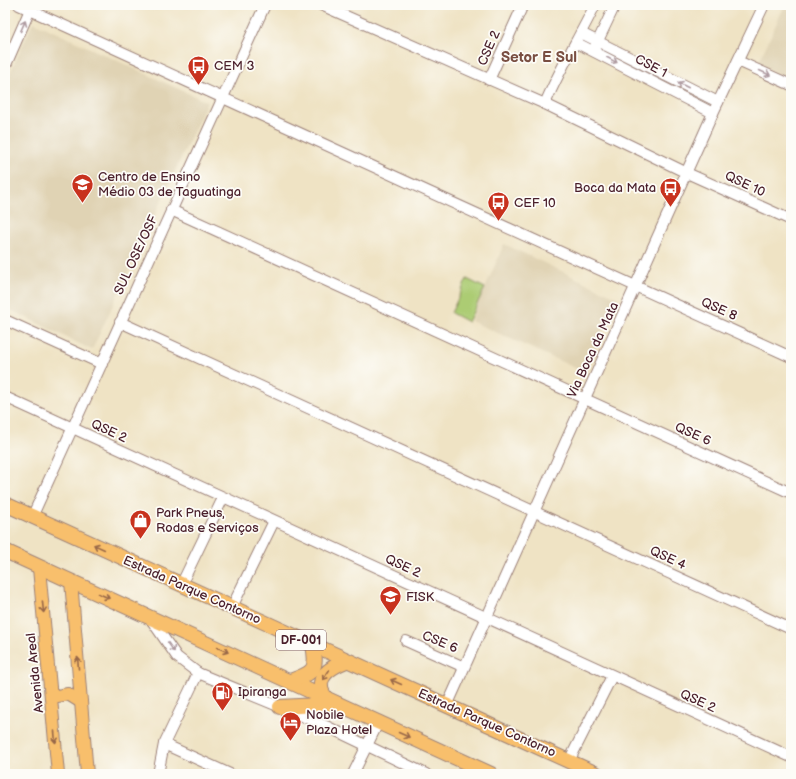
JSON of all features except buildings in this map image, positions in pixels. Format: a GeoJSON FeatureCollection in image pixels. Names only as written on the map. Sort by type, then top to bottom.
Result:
{"type":"FeatureCollection","features":[{"type":"Feature","properties":{"kind":"highway","name":"Estrada Parque Contorno"},"geometry":{"type":"LineString","coordinates":[[5,504],[232,607],[346,661],[597,774]]}},
{"type":"Feature","properties":{"kind":"highway"},"geometry":{"type":"LineString","coordinates":[[5,552],[149,616],[332,702],[491,774]]}},
{"type":"Feature","properties":{"kind":"highway"},"geometry":{"type":"LineString","coordinates":[[290,681],[310,674],[314,667],[315,659],[313,645]]}},
{"type":"Feature","properties":{"kind":"highway"},"geometry":{"type":"LineString","coordinates":[[332,702],[320,686],[322,679],[333,666],[346,661]]}},
{"type":"Feature","properties":{"kind":"highway"},"geometry":{"type":"LineString","coordinates":[[280,707],[332,702]]}},
{"type":"Feature","properties":{"kind":"main road","name":"Avenida Areal"},"geometry":{"type":"LineString","coordinates":[[39,568],[58,774]]}},
{"type":"Feature","properties":{"kind":"main road"},"geometry":{"type":"LineString","coordinates":[[71,582],[87,774]]}},
{"type":"Feature","properties":{"kind":"main road"},"geometry":{"type":"LineString","coordinates":[[52,697],[68,694],[81,702]]}},
{"type":"Feature","properties":{"kind":"street","name":"QSE 8"},"geometry":{"type":"LineString","coordinates":[[19,5],[31,8],[791,357]]}},
{"type":"Feature","properties":{"kind":"street","name":"SUL OSE/OSF"},"geometry":{"type":"LineString","coordinates":[[32,517],[265,5]]}},
{"type":"Feature","properties":{"kind":"street","name":"QSE 10"},"geometry":{"type":"LineString","coordinates":[[321,5],[545,104],[687,173],[791,220]]}},
{"type":"Feature","properties":{"kind":"street","name":"CSE 2"},"geometry":{"type":"LineString","coordinates":[[489,80],[523,5]]}},
{"type":"Feature","properties":{"kind":"street"},"geometry":{"type":"LineString","coordinates":[[545,104],[555,80],[577,43],[595,5]]}},
{"type":"Feature","properties":{"kind":"street"},"geometry":{"type":"LineString","coordinates":[[594,51],[615,5]]}},
{"type":"Feature","properties":{"kind":"street","name":"Via Boca da Mata"},"geometry":{"type":"LineString","coordinates":[[447,706],[713,113],[764,5]]}},
{"type":"Feature","properties":{"kind":"street"},"geometry":{"type":"LineString","coordinates":[[5,67],[31,8]]}},
{"type":"Feature","properties":{"kind":"street","name":"CSE 1"},"geometry":{"type":"LineString","coordinates":[[581,33],[718,102]]}},
{"type":"Feature","properties":{"kind":"street","name":"CSE 1"},"geometry":{"type":"LineString","coordinates":[[577,43],[713,113]]}},
{"type":"Feature","properties":{"kind":"street"},"geometry":{"type":"LineString","coordinates":[[738,61],[791,85]]}},
{"type":"Feature","properties":{"kind":"street","name":"QSE 6"},"geometry":{"type":"LineString","coordinates":[[171,210],[791,493]]}},
{"type":"Feature","properties":{"kind":"street"},"geometry":{"type":"LineString","coordinates":[[5,320],[102,364]]}},
{"type":"Feature","properties":{"kind":"street","name":"QSE 4"},"geometry":{"type":"LineString","coordinates":[[120,322],[533,512],[630,554],[791,629]]}},
{"type":"Feature","properties":{"kind":"street","name":"QSE 2"},"geometry":{"type":"LineString","coordinates":[[5,397],[791,757]]}},
{"type":"Feature","properties":{"kind":"street"},"geometry":{"type":"LineString","coordinates":[[181,585],[223,498]]}},
{"type":"Feature","properties":{"kind":"street"},"geometry":{"type":"LineString","coordinates":[[232,607],[274,521]]}},
{"type":"Feature","properties":{"kind":"street"},"geometry":{"type":"LineString","coordinates":[[149,616],[177,656],[198,673],[367,745],[426,774]]}},
{"type":"Feature","properties":{"kind":"street","name":"CSE 6"},"geometry":{"type":"LineString","coordinates":[[406,641],[464,666]]}},
{"type":"Feature","properties":{"kind":"street"},"geometry":{"type":"LineString","coordinates":[[158,774],[164,744],[198,673]]}},
{"type":"Feature","properties":{"kind":"street"},"geometry":{"type":"LineString","coordinates":[[569,761],[612,676]]}},
{"type":"Feature","properties":{"kind":"street"},"geometry":{"type":"LineString","coordinates":[[353,774],[378,723]]}},
{"type":"Feature","properties":{"kind":"street"},"geometry":{"type":"LineString","coordinates":[[164,744],[230,774]]}},
{"type":"Feature","properties":{"kind":"shaded area"},"geometry":{"type":"Polygon","coordinates":[[[784,7],[791,10],[791,80],[758,64],[784,7]]]}},
{"type":"Feature","properties":{"kind":"shaded area","name":"Centro de Ensino Médio 03 de Taguatinga"},"geometry":{"type":"Polygon","coordinates":[[[33,22],[207,102],[92,350],[5,307],[5,84],[33,22]]]}},
{"type":"Feature","properties":{"kind":"shaded area"},"geometry":{"type":"Polygon","coordinates":[[[504,244],[618,298],[584,372],[471,321],[504,244]]]}},
{"type":"Feature","properties":{"kind":"green space"},"geometry":{"type":"Polygon","coordinates":[[[467,279],[485,288],[468,322],[451,313],[467,279]]]}},
{"type":"Feature","properties":{"kind":"place","name":"CEM 3"},"geometry":{"type":"Point","coordinates":[198,86]}},
{"type":"Feature","properties":{"kind":"place","name":"Centro de Ensino Médio 03 de Taguatinga"},"geometry":{"type":"Point","coordinates":[82,204]}},
{"type":"Feature","properties":{"kind":"place","name":"Boca da Mata"},"geometry":{"type":"Point","coordinates":[671,208]}},
{"type":"Feature","properties":{"kind":"place","name":"CEF 10"},"geometry":{"type":"Point","coordinates":[498,222]}},
{"type":"Feature","properties":{"kind":"place","name":"Park Pneus, Rodas e Serviços"},"geometry":{"type":"Point","coordinates":[141,540]}},
{"type":"Feature","properties":{"kind":"place","name":"FISK"},"geometry":{"type":"Point","coordinates":[390,616]}},
{"type":"Feature","properties":{"kind":"place","name":"Ipiranga"},"geometry":{"type":"Point","coordinates":[223,712]}},
{"type":"Feature","properties":{"kind":"place","name":"Nobile Plaza Hotel"},"geometry":{"type":"Point","coordinates":[290,742]}},
{"type":"Feature","properties":{"kind":"district","name":"Setor E Sul"},"geometry":{"type":"Point","coordinates":[539,57]}}]}
